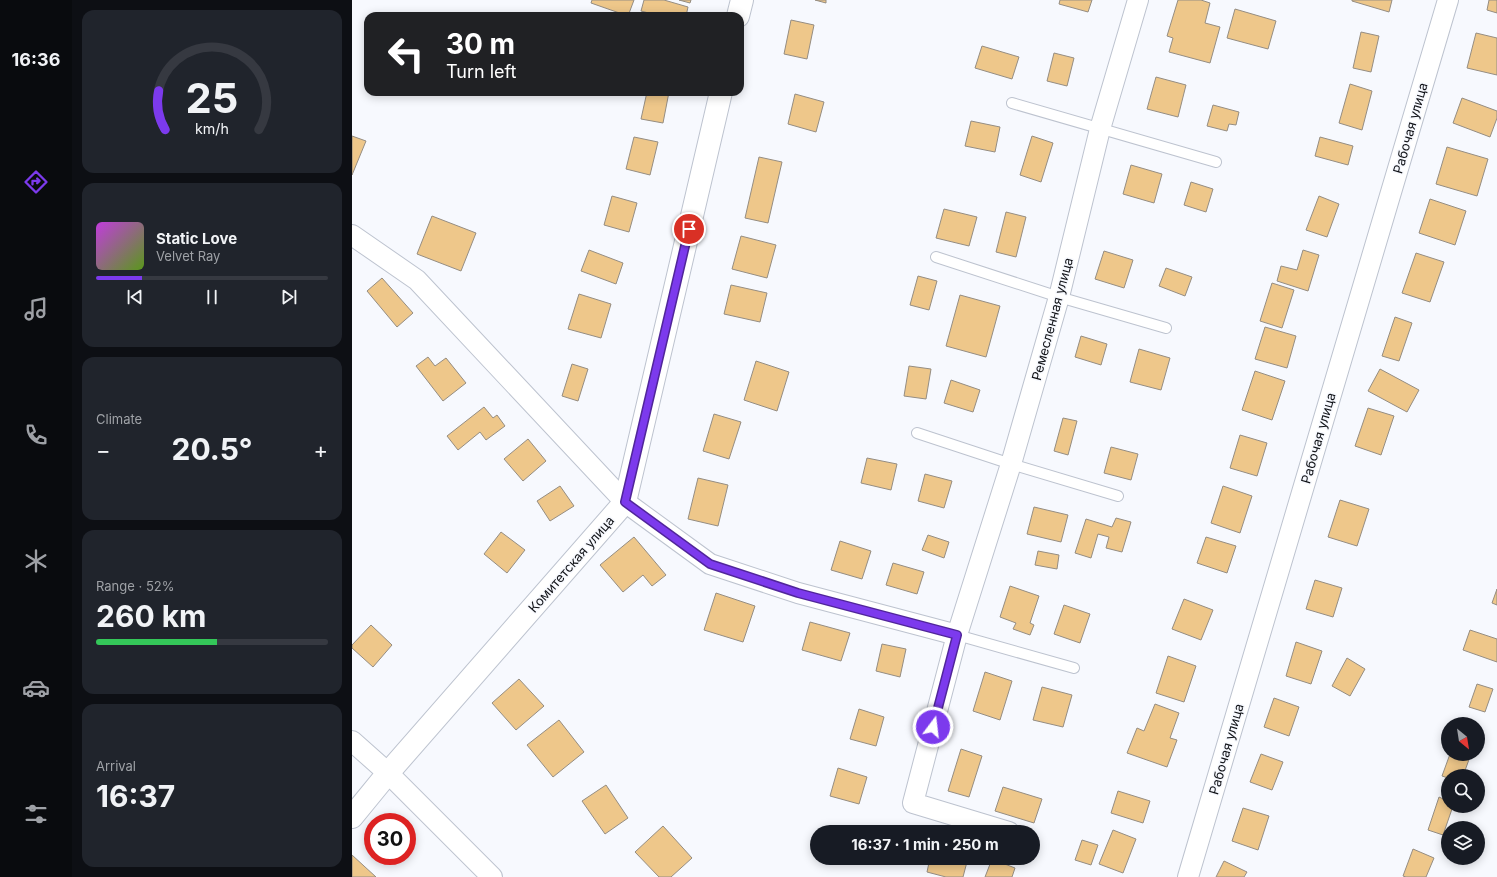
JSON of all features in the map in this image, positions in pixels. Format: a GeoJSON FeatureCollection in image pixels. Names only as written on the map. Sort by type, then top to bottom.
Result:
{"type":"FeatureCollection","features":[{"type":"Feature","properties":{"kind":"street"},"geometry":{"type":"LineString","coordinates":[[739,12],[742,0]]}},
{"type":"Feature","properties":{"kind":"street","name":"Ремесленная улица"},"geometry":{"type":"LineString","coordinates":[[985,825],[913,804],[957,635],[1011,464],[1059,297],[1100,129],[1138,0]]}},
{"type":"Feature","properties":{"kind":"street","name":"Рабочая улица"},"geometry":{"type":"LineString","coordinates":[[1188,877],[1448,0]]}},
{"type":"Feature","properties":{"kind":"street","name":"Комитетская улица"},"geometry":{"type":"LineString","coordinates":[[352,818],[388,773],[625,502],[720,96]]}},
{"type":"Feature","properties":{"kind":"street"},"geometry":{"type":"LineString","coordinates":[[352,235],[417,280],[625,502],[710,564],[798,593],[957,635]]}},
{"type":"Feature","properties":{"kind":"street"},"geometry":{"type":"LineString","coordinates":[[352,741],[388,773],[492,877]]}},
{"type":"Feature","properties":{"kind":"lane"},"geometry":{"type":"LineString","coordinates":[[1012,102],[1216,162]]}},
{"type":"Feature","properties":{"kind":"lane"},"geometry":{"type":"LineString","coordinates":[[936,257],[1059,297],[1166,328]]}},
{"type":"Feature","properties":{"kind":"lane"},"geometry":{"type":"LineString","coordinates":[[916,433],[1011,464],[1118,496]]}},
{"type":"Feature","properties":{"kind":"lane"},"geometry":{"type":"LineString","coordinates":[[957,635],[1074,668]]}},
{"type":"Feature","properties":{"kind":"building"},"geometry":{"type":"Polygon","coordinates":[[[592,0],[634,0],[630,12],[617,12],[591,3],[592,0]]]}},
{"type":"Feature","properties":{"kind":"building"},"geometry":{"type":"Polygon","coordinates":[[[644,0],[664,0],[688,7],[687,12],[641,11],[644,0]]]}},
{"type":"Feature","properties":{"kind":"building"},"geometry":{"type":"Polygon","coordinates":[[[679,0],[691,0],[690,3],[679,0]]]}},
{"type":"Feature","properties":{"kind":"building"},"geometry":{"type":"Polygon","coordinates":[[[815,0],[826,0],[826,3],[815,0]]]}},
{"type":"Feature","properties":{"kind":"building"},"geometry":{"type":"Polygon","coordinates":[[[1060,0],[1092,0],[1088,12],[1059,4],[1060,0]]]}},
{"type":"Feature","properties":{"kind":"building"},"geometry":{"type":"Polygon","coordinates":[[[1178,0],[1201,0],[1210,3],[1205,23],[1220,27],[1210,63],[1169,52],[1173,38],[1167,36],[1178,0]]]}},
{"type":"Feature","properties":{"kind":"building"},"geometry":{"type":"Polygon","coordinates":[[[1352,0],[1392,0],[1389,12],[1352,0]]]}},
{"type":"Feature","properties":{"kind":"building"},"geometry":{"type":"Polygon","coordinates":[[[1489,0],[1497,0],[1497,13],[1487,10],[1489,0]]]}},
{"type":"Feature","properties":{"kind":"building"},"geometry":{"type":"Polygon","coordinates":[[[1235,9],[1276,21],[1268,49],[1227,38],[1235,9]]]}},
{"type":"Feature","properties":{"kind":"building"},"geometry":{"type":"Polygon","coordinates":[[[791,20],[814,25],[807,59],[784,54],[791,20]]]}},
{"type":"Feature","properties":{"kind":"building"},"geometry":{"type":"Polygon","coordinates":[[[1361,32],[1379,36],[1371,72],[1353,68],[1361,32]]]}},
{"type":"Feature","properties":{"kind":"building"},"geometry":{"type":"Polygon","coordinates":[[[1476,33],[1497,38],[1497,75],[1467,68],[1476,33]]]}},
{"type":"Feature","properties":{"kind":"building"},"geometry":{"type":"Polygon","coordinates":[[[982,46],[1019,57],[1012,79],[975,68],[982,46]]]}},
{"type":"Feature","properties":{"kind":"building"},"geometry":{"type":"Polygon","coordinates":[[[1054,53],[1074,58],[1067,86],[1047,81],[1054,53]]]}},
{"type":"Feature","properties":{"kind":"building"},"geometry":{"type":"Polygon","coordinates":[[[1156,77],[1186,85],[1178,117],[1147,109],[1156,77]]]}},
{"type":"Feature","properties":{"kind":"building"},"geometry":{"type":"Polygon","coordinates":[[[1350,84],[1372,91],[1362,130],[1339,123],[1350,84]]]}},
{"type":"Feature","properties":{"kind":"building"},"geometry":{"type":"Polygon","coordinates":[[[795,94],[824,102],[816,132],[788,124],[795,94]]]}},
{"type":"Feature","properties":{"kind":"building"},"geometry":{"type":"Polygon","coordinates":[[[646,96],[668,96],[663,123],[641,119],[646,96]]]}},
{"type":"Feature","properties":{"kind":"building"},"geometry":{"type":"Polygon","coordinates":[[[1462,98],[1497,111],[1497,118],[1490,137],[1453,123],[1462,98]]]}},
{"type":"Feature","properties":{"kind":"building"},"geometry":{"type":"Polygon","coordinates":[[[1213,105],[1239,112],[1236,125],[1229,124],[1227,131],[1207,126],[1213,105]]]}},
{"type":"Feature","properties":{"kind":"building"},"geometry":{"type":"Polygon","coordinates":[[[971,121],[1000,127],[995,152],[965,146],[971,121]]]}},
{"type":"Feature","properties":{"kind":"building"},"geometry":{"type":"Polygon","coordinates":[[[352,136],[366,141],[352,175],[352,136]]]}},
{"type":"Feature","properties":{"kind":"building"},"geometry":{"type":"Polygon","coordinates":[[[1032,136],[1053,143],[1041,182],[1020,175],[1032,136]]]}},
{"type":"Feature","properties":{"kind":"building"},"geometry":{"type":"Polygon","coordinates":[[[634,137],[658,142],[650,175],[626,169],[634,137]]]}},
{"type":"Feature","properties":{"kind":"building"},"geometry":{"type":"Polygon","coordinates":[[[1320,137],[1353,146],[1348,165],[1315,156],[1320,137]]]}},
{"type":"Feature","properties":{"kind":"building"},"geometry":{"type":"Polygon","coordinates":[[[1447,147],[1488,159],[1477,196],[1436,184],[1447,147]]]}},
{"type":"Feature","properties":{"kind":"building"},"geometry":{"type":"Polygon","coordinates":[[[759,157],[782,162],[768,223],[745,218],[759,157]]]}},
{"type":"Feature","properties":{"kind":"building"},"geometry":{"type":"Polygon","coordinates":[[[1131,165],[1162,174],[1154,203],[1123,194],[1131,165]]]}},
{"type":"Feature","properties":{"kind":"building"},"geometry":{"type":"Polygon","coordinates":[[[1191,182],[1213,189],[1206,212],[1184,205],[1191,182]]]}},
{"type":"Feature","properties":{"kind":"building"},"geometry":{"type":"Polygon","coordinates":[[[612,196],[637,203],[629,232],[604,225],[612,196]]]}},
{"type":"Feature","properties":{"kind":"building"},"geometry":{"type":"Polygon","coordinates":[[[1319,196],[1339,204],[1327,237],[1306,230],[1319,196]]]}},
{"type":"Feature","properties":{"kind":"building"},"geometry":{"type":"Polygon","coordinates":[[[1430,199],[1466,211],[1455,245],[1419,233],[1430,199]]]}},
{"type":"Feature","properties":{"kind":"building"},"geometry":{"type":"Polygon","coordinates":[[[944,209],[977,217],[969,246],[936,238],[944,209]]]}},
{"type":"Feature","properties":{"kind":"building"},"geometry":{"type":"Polygon","coordinates":[[[1006,212],[1026,217],[1016,257],[996,252],[1006,212]]]}},
{"type":"Feature","properties":{"kind":"building"},"geometry":{"type":"Polygon","coordinates":[[[432,216],[476,233],[461,271],[417,254],[432,216]]]}},
{"type":"Feature","properties":{"kind":"building"},"geometry":{"type":"Polygon","coordinates":[[[741,236],[776,245],[767,278],[732,269],[741,236]]]}},
{"type":"Feature","properties":{"kind":"building"},"geometry":{"type":"Polygon","coordinates":[[[589,250],[623,263],[616,284],[581,271],[589,250]]]}},
{"type":"Feature","properties":{"kind":"building"},"geometry":{"type":"Polygon","coordinates":[[[1303,250],[1319,255],[1308,291],[1277,281],[1281,266],[1297,270],[1303,250]]]}},
{"type":"Feature","properties":{"kind":"building"},"geometry":{"type":"Polygon","coordinates":[[[1104,251],[1133,260],[1124,288],[1095,279],[1104,251]]]}},
{"type":"Feature","properties":{"kind":"building"},"geometry":{"type":"Polygon","coordinates":[[[1416,253],[1444,262],[1430,302],[1402,293],[1416,253]]]}},
{"type":"Feature","properties":{"kind":"building"},"geometry":{"type":"Polygon","coordinates":[[[1166,268],[1192,277],[1185,296],[1159,286],[1166,268]]]}},
{"type":"Feature","properties":{"kind":"building"},"geometry":{"type":"Polygon","coordinates":[[[918,276],[937,281],[929,310],[910,305],[918,276]]]}},
{"type":"Feature","properties":{"kind":"building"},"geometry":{"type":"Polygon","coordinates":[[[382,278],[413,313],[397,327],[367,291],[382,278]]]}},
{"type":"Feature","properties":{"kind":"building"},"geometry":{"type":"Polygon","coordinates":[[[1272,283],[1294,290],[1282,328],[1260,321],[1272,283]]]}},
{"type":"Feature","properties":{"kind":"building"},"geometry":{"type":"Polygon","coordinates":[[[731,285],[767,293],[760,322],[724,314],[731,285]]]}},
{"type":"Feature","properties":{"kind":"building"},"geometry":{"type":"Polygon","coordinates":[[[579,294],[611,304],[601,338],[568,329],[579,294]]]}},
{"type":"Feature","properties":{"kind":"building"},"geometry":{"type":"Polygon","coordinates":[[[960,295],[1000,306],[986,357],[946,346],[960,295]]]}},
{"type":"Feature","properties":{"kind":"building"},"geometry":{"type":"Polygon","coordinates":[[[1395,317],[1412,323],[1399,361],[1382,356],[1395,317]]]}},
{"type":"Feature","properties":{"kind":"building"},"geometry":{"type":"Polygon","coordinates":[[[1265,327],[1296,336],[1287,368],[1255,359],[1265,327]]]}},
{"type":"Feature","properties":{"kind":"building"},"geometry":{"type":"Polygon","coordinates":[[[1081,336],[1107,344],[1101,365],[1075,357],[1081,336]]]}},
{"type":"Feature","properties":{"kind":"building"},"geometry":{"type":"Polygon","coordinates":[[[1139,349],[1170,358],[1161,390],[1130,382],[1139,349]]]}},
{"type":"Feature","properties":{"kind":"building"},"geometry":{"type":"Polygon","coordinates":[[[428,357],[435,366],[446,358],[466,383],[443,401],[416,366],[428,357]]]}},
{"type":"Feature","properties":{"kind":"building"},"geometry":{"type":"Polygon","coordinates":[[[756,361],[789,372],[777,411],[744,400],[756,361]]]}},
{"type":"Feature","properties":{"kind":"building"},"geometry":{"type":"Polygon","coordinates":[[[572,364],[588,369],[578,401],[562,396],[572,364]]]}},
{"type":"Feature","properties":{"kind":"building"},"geometry":{"type":"Polygon","coordinates":[[[909,366],[931,369],[926,399],[904,396],[909,366]]]}},
{"type":"Feature","properties":{"kind":"building"},"geometry":{"type":"Polygon","coordinates":[[[1380,369],[1419,390],[1407,412],[1368,391],[1380,369]]]}},
{"type":"Feature","properties":{"kind":"building"},"geometry":{"type":"Polygon","coordinates":[[[1255,371],[1285,381],[1272,420],[1242,410],[1255,371]]]}},
{"type":"Feature","properties":{"kind":"building"},"geometry":{"type":"Polygon","coordinates":[[[951,380],[980,390],[973,412],[944,403],[951,380]]]}},
{"type":"Feature","properties":{"kind":"building"},"geometry":{"type":"Polygon","coordinates":[[[484,407],[493,418],[497,415],[505,426],[486,440],[480,432],[458,450],[447,436],[484,407]]]}},
{"type":"Feature","properties":{"kind":"building"},"geometry":{"type":"Polygon","coordinates":[[[1368,408],[1394,416],[1381,455],[1355,446],[1368,408]]]}},
{"type":"Feature","properties":{"kind":"building"},"geometry":{"type":"Polygon","coordinates":[[[714,414],[741,422],[729,459],[703,451],[714,414]]]}},
{"type":"Feature","properties":{"kind":"building"},"geometry":{"type":"Polygon","coordinates":[[[1063,418],[1077,421],[1068,455],[1054,451],[1063,418]]]}},
{"type":"Feature","properties":{"kind":"building"},"geometry":{"type":"Polygon","coordinates":[[[1240,435],[1267,443],[1257,476],[1230,468],[1240,435]]]}},
{"type":"Feature","properties":{"kind":"building"},"geometry":{"type":"Polygon","coordinates":[[[528,439],[546,461],[523,481],[504,459],[528,439]]]}},
{"type":"Feature","properties":{"kind":"building"},"geometry":{"type":"Polygon","coordinates":[[[1111,447],[1138,454],[1131,480],[1104,473],[1111,447]]]}},
{"type":"Feature","properties":{"kind":"building"},"geometry":{"type":"Polygon","coordinates":[[[867,458],[897,464],[891,490],[861,483],[867,458]]]}},
{"type":"Feature","properties":{"kind":"building"},"geometry":{"type":"Polygon","coordinates":[[[925,474],[952,481],[944,508],[918,501],[925,474]]]}},
{"type":"Feature","properties":{"kind":"building"},"geometry":{"type":"Polygon","coordinates":[[[698,478],[728,485],[718,526],[688,519],[698,478]]]}},
{"type":"Feature","properties":{"kind":"building"},"geometry":{"type":"Polygon","coordinates":[[[560,486],[574,506],[550,521],[537,501],[560,486]]]}},
{"type":"Feature","properties":{"kind":"building"},"geometry":{"type":"Polygon","coordinates":[[[1223,486],[1252,496],[1240,533],[1211,523],[1223,486]]]}},
{"type":"Feature","properties":{"kind":"building"},"geometry":{"type":"Polygon","coordinates":[[[1340,500],[1369,509],[1357,546],[1328,537],[1340,500]]]}},
{"type":"Feature","properties":{"kind":"building"},"geometry":{"type":"Polygon","coordinates":[[[1034,507],[1068,515],[1061,542],[1027,534],[1034,507]]]}},
{"type":"Feature","properties":{"kind":"building"},"geometry":{"type":"Polygon","coordinates":[[[1116,518],[1131,522],[1122,552],[1106,548],[1109,537],[1098,534],[1091,558],[1075,553],[1086,519],[1112,527],[1116,518]]]}},
{"type":"Feature","properties":{"kind":"building"},"geometry":{"type":"Polygon","coordinates":[[[501,532],[525,550],[507,573],[484,554],[501,532]]]}},
{"type":"Feature","properties":{"kind":"building"},"geometry":{"type":"Polygon","coordinates":[[[928,535],[949,542],[944,558],[922,550],[928,535]]]}},
{"type":"Feature","properties":{"kind":"building"},"geometry":{"type":"Polygon","coordinates":[[[634,537],[666,575],[652,586],[643,575],[623,592],[600,565],[634,537]]]}},
{"type":"Feature","properties":{"kind":"building"},"geometry":{"type":"Polygon","coordinates":[[[1206,537],[1236,546],[1227,573],[1197,563],[1206,537]]]}},
{"type":"Feature","properties":{"kind":"building"},"geometry":{"type":"Polygon","coordinates":[[[840,541],[871,551],[862,579],[831,570],[840,541]]]}},
{"type":"Feature","properties":{"kind":"building"},"geometry":{"type":"Polygon","coordinates":[[[1038,551],[1059,555],[1057,569],[1035,565],[1038,551]]]}},
{"type":"Feature","properties":{"kind":"building"},"geometry":{"type":"Polygon","coordinates":[[[893,563],[924,572],[917,594],[886,585],[893,563]]]}},
{"type":"Feature","properties":{"kind":"building"},"geometry":{"type":"Polygon","coordinates":[[[1315,580],[1342,588],[1333,617],[1306,609],[1315,580]]]}},
{"type":"Feature","properties":{"kind":"building"},"geometry":{"type":"Polygon","coordinates":[[[1010,586],[1039,596],[1030,623],[1034,625],[1030,635],[1013,629],[1016,623],[1000,617],[1010,586]]]}},
{"type":"Feature","properties":{"kind":"building"},"geometry":{"type":"Polygon","coordinates":[[[1497,589],[1497,605],[1492,603],[1497,589]]]}},
{"type":"Feature","properties":{"kind":"building"},"geometry":{"type":"Polygon","coordinates":[[[716,593],[755,606],[743,642],[704,630],[716,593]]]}},
{"type":"Feature","properties":{"kind":"building"},"geometry":{"type":"Polygon","coordinates":[[[1184,599],[1213,610],[1201,640],[1172,629],[1184,599]]]}},
{"type":"Feature","properties":{"kind":"building"},"geometry":{"type":"Polygon","coordinates":[[[1064,605],[1090,614],[1080,643],[1054,634],[1064,605]]]}},
{"type":"Feature","properties":{"kind":"building"},"geometry":{"type":"Polygon","coordinates":[[[810,622],[850,633],[841,661],[802,650],[810,622]]]}},
{"type":"Feature","properties":{"kind":"building"},"geometry":{"type":"Polygon","coordinates":[[[371,625],[392,645],[373,667],[352,648],[352,645],[371,625]]]}},
{"type":"Feature","properties":{"kind":"building"},"geometry":{"type":"Polygon","coordinates":[[[1470,630],[1497,639],[1497,662],[1463,650],[1470,630]]]}},
{"type":"Feature","properties":{"kind":"building"},"geometry":{"type":"Polygon","coordinates":[[[1296,642],[1322,651],[1311,684],[1286,676],[1296,642]]]}},
{"type":"Feature","properties":{"kind":"building"},"geometry":{"type":"Polygon","coordinates":[[[882,644],[906,649],[900,677],[876,671],[882,644]]]}},
{"type":"Feature","properties":{"kind":"building"},"geometry":{"type":"Polygon","coordinates":[[[1168,656],[1196,666],[1184,702],[1156,693],[1168,656]]]}},
{"type":"Feature","properties":{"kind":"building"},"geometry":{"type":"Polygon","coordinates":[[[1347,658],[1365,669],[1350,696],[1332,686],[1347,658]]]}},
{"type":"Feature","properties":{"kind":"building"},"geometry":{"type":"Polygon","coordinates":[[[985,672],[1012,681],[1000,720],[973,711],[985,672]]]}},
{"type":"Feature","properties":{"kind":"building"},"geometry":{"type":"Polygon","coordinates":[[[519,679],[544,706],[516,730],[492,703],[519,679]]]}},
{"type":"Feature","properties":{"kind":"building"},"geometry":{"type":"Polygon","coordinates":[[[1477,684],[1493,689],[1485,712],[1469,707],[1477,684]]]}},
{"type":"Feature","properties":{"kind":"building"},"geometry":{"type":"Polygon","coordinates":[[[1042,687],[1072,695],[1063,727],[1033,720],[1042,687]]]}},
{"type":"Feature","properties":{"kind":"building"},"geometry":{"type":"Polygon","coordinates":[[[1274,698],[1299,707],[1289,736],[1264,727],[1274,698]]]}},
{"type":"Feature","properties":{"kind":"building"},"geometry":{"type":"Polygon","coordinates":[[[1155,704],[1179,713],[1170,738],[1177,740],[1167,767],[1127,753],[1137,728],[1144,731],[1155,704]]]}},
{"type":"Feature","properties":{"kind":"building"},"geometry":{"type":"Polygon","coordinates":[[[859,709],[884,717],[876,746],[850,739],[859,709]]]}},
{"type":"Feature","properties":{"kind":"building"},"geometry":{"type":"Polygon","coordinates":[[[559,720],[584,752],[553,777],[527,745],[559,720]]]}},
{"type":"Feature","properties":{"kind":"building"},"geometry":{"type":"Polygon","coordinates":[[[961,749],[982,756],[969,797],[948,791],[961,749]]]}},
{"type":"Feature","properties":{"kind":"building"},"geometry":{"type":"Polygon","coordinates":[[[1261,754],[1283,762],[1272,790],[1250,782],[1261,754]]]}},
{"type":"Feature","properties":{"kind":"building"},"geometry":{"type":"Polygon","coordinates":[[[1447,761],[1468,761],[1466,769],[1445,769],[1447,761]]]}},
{"type":"Feature","properties":{"kind":"building"},"geometry":{"type":"Polygon","coordinates":[[[838,768],[867,777],[859,804],[830,796],[838,768]]]}},
{"type":"Feature","properties":{"kind":"building"},"geometry":{"type":"Polygon","coordinates":[[[606,785],[628,818],[605,834],[582,801],[606,785]]]}},
{"type":"Feature","properties":{"kind":"building"},"geometry":{"type":"Polygon","coordinates":[[[1003,787],[1042,799],[1034,823],[995,811],[1003,787]]]}},
{"type":"Feature","properties":{"kind":"building"},"geometry":{"type":"Polygon","coordinates":[[[1118,791],[1150,801],[1143,823],[1111,813],[1118,791]]]}},
{"type":"Feature","properties":{"kind":"building"},"geometry":{"type":"Polygon","coordinates":[[[1439,797],[1441,798],[1441,813],[1451,813],[1448,821],[1441,821],[1441,834],[1428,830],[1439,797]]]}},
{"type":"Feature","properties":{"kind":"building"},"geometry":{"type":"Polygon","coordinates":[[[1243,808],[1269,816],[1258,850],[1232,841],[1243,808]]]}},
{"type":"Feature","properties":{"kind":"building"},"geometry":{"type":"Polygon","coordinates":[[[663,826],[692,858],[671,877],[659,877],[635,852],[663,826]]]}},
{"type":"Feature","properties":{"kind":"building"},"geometry":{"type":"Polygon","coordinates":[[[1113,830],[1136,839],[1123,873],[1099,864],[1113,830]]]}},
{"type":"Feature","properties":{"kind":"building"},"geometry":{"type":"Polygon","coordinates":[[[1082,840],[1098,845],[1091,865],[1075,860],[1082,840]]]}},
{"type":"Feature","properties":{"kind":"building"},"geometry":{"type":"Polygon","coordinates":[[[1413,849],[1434,858],[1426,877],[1403,876],[1413,849]]]}},
{"type":"Feature","properties":{"kind":"building"},"geometry":{"type":"Polygon","coordinates":[[[352,855],[376,877],[352,877],[352,855]]]}},
{"type":"Feature","properties":{"kind":"building"},"geometry":{"type":"Polygon","coordinates":[[[1224,861],[1247,872],[1244,877],[1216,877],[1224,861]]]}},
{"type":"Feature","properties":{"kind":"building"},"geometry":{"type":"Polygon","coordinates":[[[928,865],[966,865],[963,877],[946,877],[927,872],[928,865]]]}},
{"type":"Feature","properties":{"kind":"building"},"geometry":{"type":"Polygon","coordinates":[[[990,865],[1007,865],[1015,868],[1012,877],[985,877],[990,865]]]}},
{"type":"Feature","properties":{"kind":"route"},"geometry":{"type":"LineString","coordinates":[[689,229],[625,502],[710,564],[798,593],[957,635],[933,727]]}}]}
